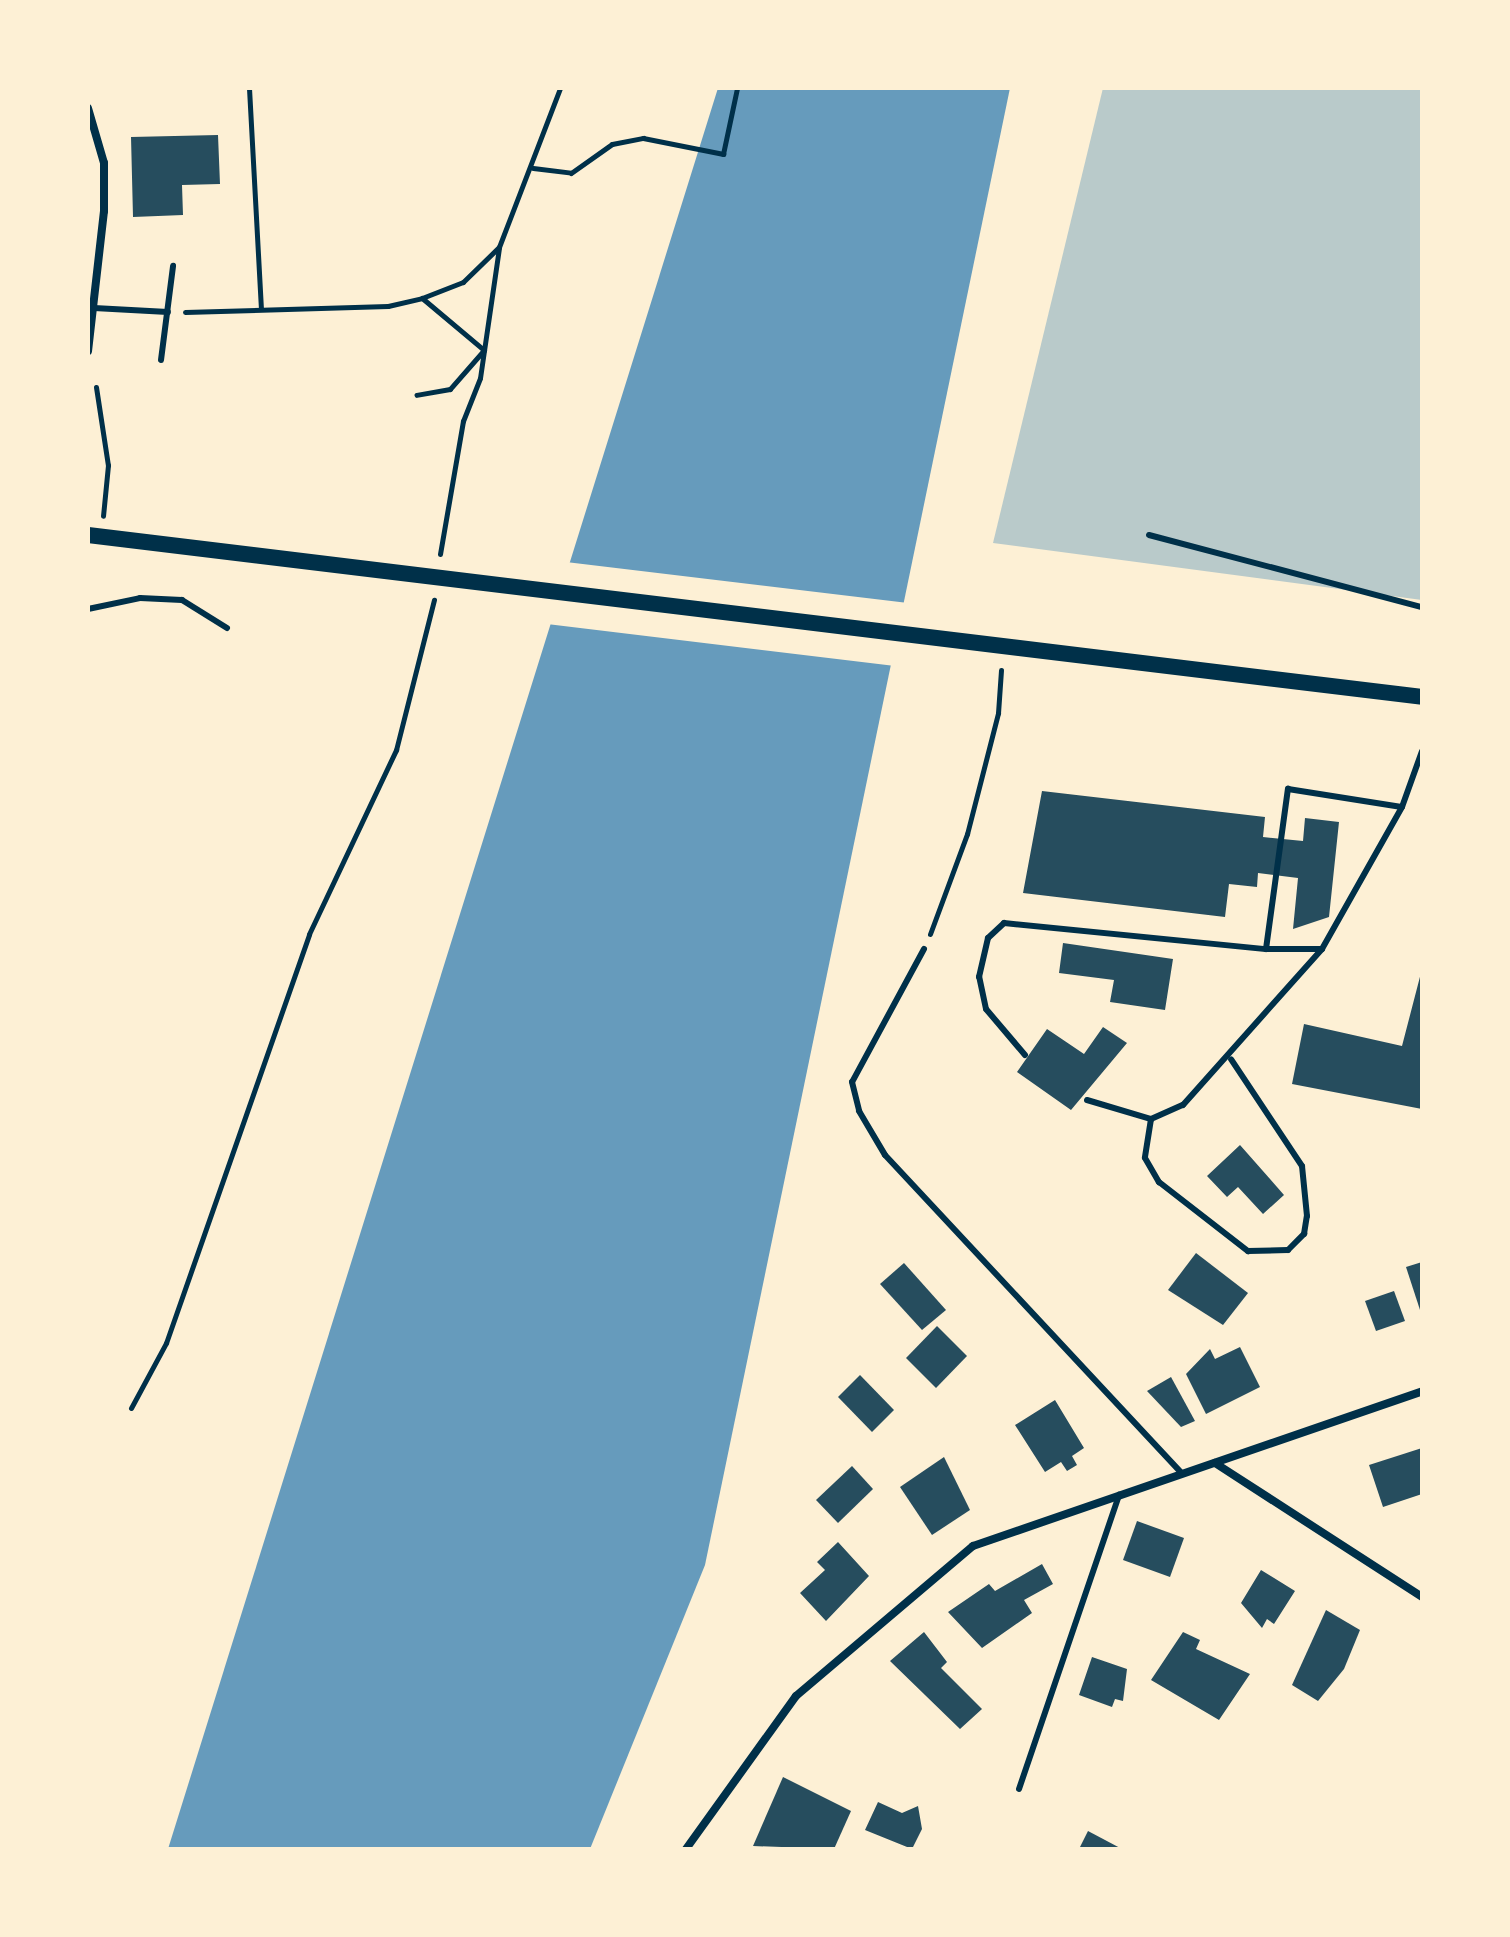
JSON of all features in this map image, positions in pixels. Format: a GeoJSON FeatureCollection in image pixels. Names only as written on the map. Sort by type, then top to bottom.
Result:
{"type":"FeatureCollection","features":[{"type":"Feature","properties":{"kind":"main road"},"geometry":{"type":"LineString","coordinates":[[88,535],[1422,697]]}},
{"type":"Feature","properties":{"kind":"street"},"geometry":{"type":"LineString","coordinates":[[88,108],[104,163],[88,351]]}},
{"type":"Feature","properties":{"kind":"street"},"geometry":{"type":"LineString","coordinates":[[686,1849],[796,1696],[973,1546],[1422,1391]]}},
{"type":"Feature","properties":{"kind":"street"},"geometry":{"type":"LineString","coordinates":[[1215,1463],[1422,1597]]}},
{"type":"Feature","properties":{"kind":"lane"},"geometry":{"type":"LineString","coordinates":[[161,360],[173,266]]}},
{"type":"Feature","properties":{"kind":"lane"},"geometry":{"type":"LineString","coordinates":[[94,308],[168,312]]}},
{"type":"Feature","properties":{"kind":"lane"},"geometry":{"type":"LineString","coordinates":[[1149,535],[1422,607]]}},
{"type":"Feature","properties":{"kind":"lane"},"geometry":{"type":"LineString","coordinates":[[88,609],[140,598],[182,600],[227,628]]}},
{"type":"Feature","properties":{"kind":"lane"},"geometry":{"type":"LineString","coordinates":[[1087,1100],[1151,1119],[1183,1105],[1231,1059],[1322,949],[1402,807],[1422,751]]}},
{"type":"Feature","properties":{"kind":"lane"},"geometry":{"type":"LineString","coordinates":[[1266,949],[1288,789],[1402,807]]}},
{"type":"Feature","properties":{"kind":"lane"},"geometry":{"type":"LineString","coordinates":[[1025,1055],[986,1009],[979,977],[988,938],[1004,923],[1266,949],[1322,949]]}},
{"type":"Feature","properties":{"kind":"lane"},"geometry":{"type":"LineString","coordinates":[[924,949],[852,1082],[859,1111],[885,1155],[1182,1474]]}},
{"type":"Feature","properties":{"kind":"lane"},"geometry":{"type":"LineString","coordinates":[[1151,1119],[1145,1158],[1159,1182],[1248,1251],[1288,1250],[1304,1234],[1307,1216],[1302,1166],[1231,1059]]}},
{"type":"Feature","properties":{"kind":"lane"},"geometry":{"type":"LineString","coordinates":[[1019,1789],[1119,1495]]}},
{"type":"Feature","properties":{"kind":"path"},"geometry":{"type":"LineString","coordinates":[[249,88],[261,308]]}},
{"type":"Feature","properties":{"kind":"path"},"geometry":{"type":"LineString","coordinates":[[443,538],[484,350],[499,247],[533,168],[560,88]]}},
{"type":"Feature","properties":{"kind":"path"},"geometry":{"type":"LineString","coordinates":[[533,168],[571,173],[612,144],[643,138],[723,154],[737,88]]}},
{"type":"Feature","properties":{"kind":"path"},"geometry":{"type":"LineString","coordinates":[[168,312],[388,306],[422,298],[463,282],[499,247]]}},
{"type":"Feature","properties":{"kind":"path"},"geometry":{"type":"LineString","coordinates":[[422,298],[484,350]]}},
{"type":"Feature","properties":{"kind":"path"},"geometry":{"type":"LineString","coordinates":[[417,395],[450,389],[484,350]]}},
{"type":"Feature","properties":{"kind":"path"},"geometry":{"type":"LineString","coordinates":[[96,387],[108,465],[103,516]]}},
{"type":"Feature","properties":{"kind":"path"},"geometry":{"type":"LineString","coordinates":[[131,1408],[166,1343],[309,934],[396,750],[431,617]]}},
{"type":"Feature","properties":{"kind":"path"},"geometry":{"type":"LineString","coordinates":[[924,949],[967,834],[998,713],[1005,671]]}},
{"type":"Feature","properties":{"kind":"shaded area"},"geometry":{"type":"Polygon","coordinates":[[[1103,88],[1422,88],[1422,600],[993,543],[1103,88]]]}},
{"type":"Feature","properties":{"kind":"water"},"geometry":{"type":"Polygon","coordinates":[[[718,88],[1010,88],[705,1565],[590,1849],[168,1849],[718,88]]]}},
{"type":"Feature","properties":{"kind":"pier"},"geometry":{"type":"Polygon","coordinates":[[[566,562],[908,603],[895,666],[547,624],[566,562]]]}},
{"type":"Feature","properties":{"kind":"building"},"geometry":{"type":"Polygon","coordinates":[[[218,135],[220,184],[182,185],[183,215],[133,217],[131,137],[218,135]]]}},
{"type":"Feature","properties":{"kind":"building"},"geometry":{"type":"Polygon","coordinates":[[[1042,791],[1265,817],[1263,837],[1303,841],[1305,818],[1339,822],[1329,917],[1293,929],[1298,878],[1258,873],[1257,887],[1229,884],[1225,917],[1023,893],[1042,791]]]}},
{"type":"Feature","properties":{"kind":"building"},"geometry":{"type":"Polygon","coordinates":[[[1063,943],[1173,959],[1165,1010],[1110,1002],[1114,980],[1059,973],[1063,943]]]}},
{"type":"Feature","properties":{"kind":"building"},"geometry":{"type":"Polygon","coordinates":[[[1422,969],[1422,1109],[1292,1084],[1304,1024],[1402,1046],[1422,969]]]}},
{"type":"Feature","properties":{"kind":"building"},"geometry":{"type":"Polygon","coordinates":[[[1103,1027],[1127,1043],[1071,1110],[1017,1072],[1047,1029],[1084,1054],[1103,1027]]]}},
{"type":"Feature","properties":{"kind":"building"},"geometry":{"type":"Polygon","coordinates":[[[1240,1145],[1284,1195],[1263,1214],[1238,1187],[1227,1197],[1207,1176],[1240,1145]]]}},
{"type":"Feature","properties":{"kind":"building"},"geometry":{"type":"Polygon","coordinates":[[[1196,1253],[1248,1293],[1223,1325],[1168,1290],[1196,1253]]]}},
{"type":"Feature","properties":{"kind":"building"},"geometry":{"type":"Polygon","coordinates":[[[1422,1262],[1422,1313],[1421,1313],[1406,1267],[1422,1262]]]}},
{"type":"Feature","properties":{"kind":"building"},"geometry":{"type":"Polygon","coordinates":[[[904,1263],[946,1310],[922,1330],[880,1284],[904,1263]]]}},
{"type":"Feature","properties":{"kind":"building"},"geometry":{"type":"Polygon","coordinates":[[[1394,1291],[1405,1321],[1376,1331],[1365,1301],[1394,1291]]]}},
{"type":"Feature","properties":{"kind":"building"},"geometry":{"type":"Polygon","coordinates":[[[937,1326],[967,1356],[936,1388],[906,1358],[937,1326]]]}},
{"type":"Feature","properties":{"kind":"building"},"geometry":{"type":"Polygon","coordinates":[[[1240,1347],[1260,1387],[1206,1414],[1186,1374],[1210,1349],[1215,1359],[1240,1347]]]}},
{"type":"Feature","properties":{"kind":"building"},"geometry":{"type":"Polygon","coordinates":[[[860,1375],[894,1410],[872,1432],[838,1397],[860,1375]]]}},
{"type":"Feature","properties":{"kind":"building"},"geometry":{"type":"Polygon","coordinates":[[[1171,1377],[1195,1421],[1181,1427],[1147,1391],[1171,1377]]]}},
{"type":"Feature","properties":{"kind":"building"},"geometry":{"type":"Polygon","coordinates":[[[1055,1400],[1084,1448],[1072,1456],[1077,1465],[1067,1471],[1061,1462],[1045,1472],[1015,1425],[1055,1400]]]}},
{"type":"Feature","properties":{"kind":"building"},"geometry":{"type":"Polygon","coordinates":[[[1422,1448],[1422,1494],[1383,1507],[1369,1465],[1422,1448]]]}},
{"type":"Feature","properties":{"kind":"building"},"geometry":{"type":"Polygon","coordinates":[[[944,1457],[970,1510],[932,1535],[900,1487],[944,1457]]]}},
{"type":"Feature","properties":{"kind":"building"},"geometry":{"type":"Polygon","coordinates":[[[852,1466],[873,1489],[838,1523],[816,1500],[852,1466]]]}},
{"type":"Feature","properties":{"kind":"building"},"geometry":{"type":"Polygon","coordinates":[[[1137,1521],[1184,1538],[1170,1577],[1123,1560],[1137,1521]]]}},
{"type":"Feature","properties":{"kind":"building"},"geometry":{"type":"Polygon","coordinates":[[[838,1542],[869,1576],[826,1621],[800,1593],[825,1570],[817,1562],[838,1542]]]}},
{"type":"Feature","properties":{"kind":"building"},"geometry":{"type":"Polygon","coordinates":[[[1042,1564],[1053,1584],[1024,1600],[1032,1613],[982,1648],[948,1612],[989,1584],[995,1591],[1042,1564]]]}},
{"type":"Feature","properties":{"kind":"building"},"geometry":{"type":"Polygon","coordinates":[[[1261,1570],[1295,1591],[1274,1624],[1267,1619],[1262,1628],[1241,1603],[1261,1570]]]}},
{"type":"Feature","properties":{"kind":"building"},"geometry":{"type":"Polygon","coordinates":[[[1326,1610],[1360,1630],[1344,1669],[1318,1701],[1292,1685],[1326,1610]]]}},
{"type":"Feature","properties":{"kind":"building"},"geometry":{"type":"Polygon","coordinates":[[[924,1632],[947,1662],[941,1668],[982,1709],[960,1729],[890,1661],[924,1632]]]}},
{"type":"Feature","properties":{"kind":"building"},"geometry":{"type":"Polygon","coordinates":[[[1183,1632],[1200,1640],[1196,1649],[1250,1674],[1219,1720],[1151,1680],[1183,1632]]]}},
{"type":"Feature","properties":{"kind":"building"},"geometry":{"type":"Polygon","coordinates":[[[1092,1657],[1127,1669],[1123,1701],[1115,1699],[1112,1707],[1079,1695],[1092,1657]]]}},
{"type":"Feature","properties":{"kind":"building"},"geometry":{"type":"Polygon","coordinates":[[[783,1777],[851,1811],[834,1849],[753,1846],[783,1777]]]}},
{"type":"Feature","properties":{"kind":"building"},"geometry":{"type":"Polygon","coordinates":[[[878,1802],[902,1813],[918,1806],[922,1829],[912,1849],[865,1830],[878,1802]]]}},
{"type":"Feature","properties":{"kind":"building"},"geometry":{"type":"Polygon","coordinates":[[[1088,1831],[1122,1849],[1079,1849],[1088,1831]]]}}]}
